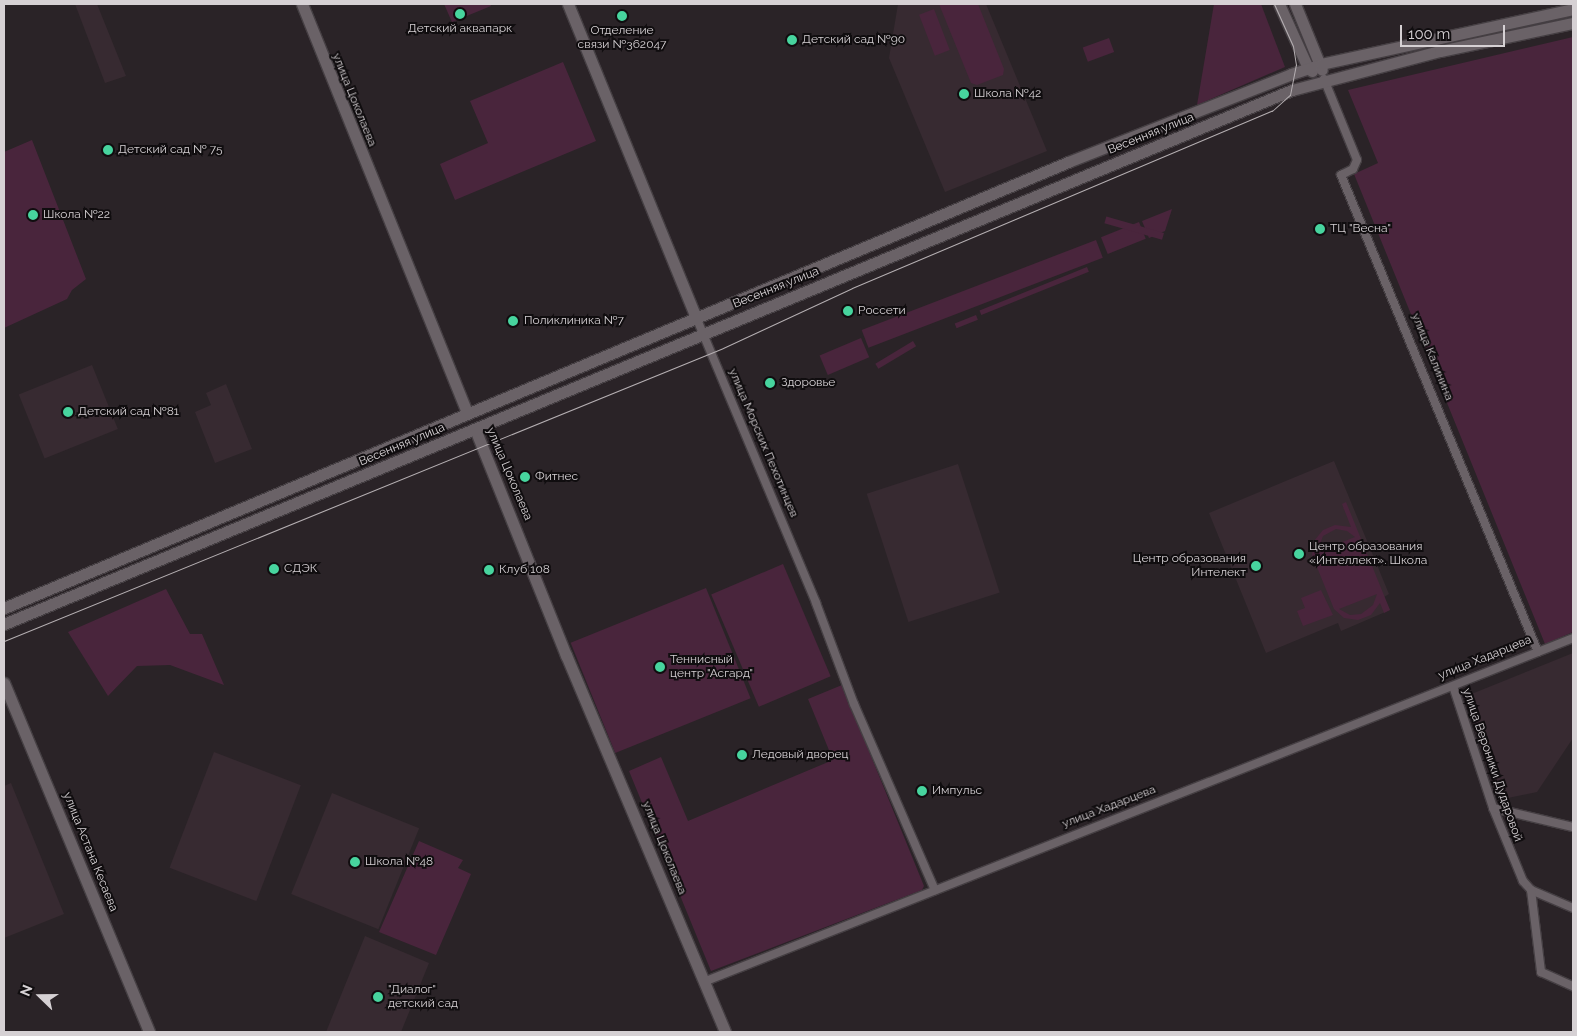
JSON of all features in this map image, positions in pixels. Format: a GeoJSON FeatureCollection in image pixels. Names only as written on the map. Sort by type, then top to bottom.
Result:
{"type":"FeatureCollection","features":[{"type":"Feature","properties":{"kind":"street","name":"улица Цоколаева"},"geometry":{"type":"LineString","coordinates":[[302,4],[566,655],[706,981]]}},
{"type":"Feature","properties":{"kind":"street","name":"улица Морских Пехотинцев"},"geometry":{"type":"LineString","coordinates":[[568,4],[702,333],[935,890]]}},
{"type":"Feature","properties":{"kind":"street"},"geometry":{"type":"LineString","coordinates":[[1279,4],[1308,68],[1324,79]]}},
{"type":"Feature","properties":{"kind":"street","name":"улица Калинина"},"geometry":{"type":"LineString","coordinates":[[1295,4],[1321,64],[1324,79],[1355,152],[1357,160],[1353,169],[1341,175],[1538,652]]}},
{"type":"Feature","properties":{"kind":"street","name":"Весенняя улица"},"geometry":{"type":"LineString","coordinates":[[4,608],[1068,162],[1308,68],[1573,9]]}},
{"type":"Feature","properties":{"kind":"street","name":"Весенняя улица"},"geometry":{"type":"LineString","coordinates":[[4,624],[702,333],[1324,79],[1573,23]]}},
{"type":"Feature","properties":{"kind":"street","name":"улица Хадарцева"},"geometry":{"type":"LineString","coordinates":[[706,981],[1573,638]]}},
{"type":"Feature","properties":{"kind":"street","name":"улица Астана Кесаева"},"geometry":{"type":"LineString","coordinates":[[4,683],[149,1032]]}},
{"type":"Feature","properties":{"kind":"street","name":"улица Вероники Дударовой"},"geometry":{"type":"LineString","coordinates":[[1453,686],[1493,808],[1523,881],[1531,890]]}},
{"type":"Feature","properties":{"kind":"street"},"geometry":{"type":"LineString","coordinates":[[1493,808],[1573,827]]}},
{"type":"Feature","properties":{"kind":"street"},"geometry":{"type":"LineString","coordinates":[[1531,890],[1573,908]]}},
{"type":"Feature","properties":{"kind":"street"},"geometry":{"type":"LineString","coordinates":[[1531,890],[1541,972],[1573,986]]}},
{"type":"Feature","properties":{"kind":"street"},"geometry":{"type":"LineString","coordinates":[[706,981],[725,1032]]}},
{"type":"Feature","properties":{"kind":"shaded area"},"geometry":{"type":"Polygon","coordinates":[[[75,4],[97,4],[126,76],[105,83],[75,4]]]}},
{"type":"Feature","properties":{"kind":"shaded area","name":"Детский аквапарк"},"geometry":{"type":"Polygon","coordinates":[[[444,4],[490,4],[491,6],[452,22],[444,4]]]}},
{"type":"Feature","properties":{"kind":"shaded area","name":"Школа №42"},"geometry":{"type":"Polygon","coordinates":[[[898,4],[986,4],[1047,151],[945,192],[889,58],[898,4]]]}},
{"type":"Feature","properties":{"kind":"shaded area"},"geometry":{"type":"Polygon","coordinates":[[[939,4],[978,4],[1004,69],[1003,75],[977,85],[971,83],[939,4]]]}},
{"type":"Feature","properties":{"kind":"shaded area"},"geometry":{"type":"Polygon","coordinates":[[[1214,4],[1261,4],[1285,67],[1197,105],[1214,4]]]}},
{"type":"Feature","properties":{"kind":"shaded area"},"geometry":{"type":"Polygon","coordinates":[[[934,9],[950,50],[935,56],[919,15],[934,9]]]}},
{"type":"Feature","properties":{"kind":"shaded area"},"geometry":{"type":"Polygon","coordinates":[[[1573,37],[1573,632],[1545,644],[1354,174],[1378,163],[1348,90],[1573,37]]]}},
{"type":"Feature","properties":{"kind":"shaded area"},"geometry":{"type":"Polygon","coordinates":[[[1109,38],[1114,52],[1088,62],[1083,48],[1109,38]]]}},
{"type":"Feature","properties":{"kind":"shaded area"},"geometry":{"type":"Polygon","coordinates":[[[563,62],[596,141],[455,200],[440,164],[488,143],[470,101],[563,62]]]}},
{"type":"Feature","properties":{"kind":"shaded area","name":"Школа №22"},"geometry":{"type":"Polygon","coordinates":[[[32,140],[86,279],[72,290],[67,299],[4,328],[4,152],[32,140]]]}},
{"type":"Feature","properties":{"kind":"shaded area"},"geometry":{"type":"Polygon","coordinates":[[[1172,209],[1165,231],[1149,238],[1142,221],[1172,209]]]}},
{"type":"Feature","properties":{"kind":"shaded area"},"geometry":{"type":"Polygon","coordinates":[[[1106,216],[1164,233],[1162,240],[1104,223],[1106,216]]]}},
{"type":"Feature","properties":{"kind":"shaded area"},"geometry":{"type":"Polygon","coordinates":[[[1139,222],[1146,239],[1108,254],[1101,237],[1139,222]]]}},
{"type":"Feature","properties":{"kind":"shaded area"},"geometry":{"type":"Polygon","coordinates":[[[1096,240],[1103,258],[868,348],[862,330],[1096,240]]]}},
{"type":"Feature","properties":{"kind":"shaded area"},"geometry":{"type":"Polygon","coordinates":[[[1087,267],[1089,272],[981,315],[979,310],[1087,267]]]}},
{"type":"Feature","properties":{"kind":"shaded area"},"geometry":{"type":"Polygon","coordinates":[[[976,315],[978,320],[957,328],[955,324],[976,315]]]}},
{"type":"Feature","properties":{"kind":"shaded area"},"geometry":{"type":"Polygon","coordinates":[[[861,338],[869,357],[828,375],[820,356],[861,338]]]}},
{"type":"Feature","properties":{"kind":"shaded area"},"geometry":{"type":"Polygon","coordinates":[[[913,341],[916,346],[878,369],[875,364],[913,341]]]}},
{"type":"Feature","properties":{"kind":"shaded area","name":"Детский сад №81"},"geometry":{"type":"Polygon","coordinates":[[[92,365],[118,429],[45,459],[19,395],[92,365]]]}},
{"type":"Feature","properties":{"kind":"shaded area"},"geometry":{"type":"Polygon","coordinates":[[[226,384],[252,449],[215,463],[195,412],[211,405],[206,393],[226,384]]]}},
{"type":"Feature","properties":{"kind":"shaded area","name":"Центр образования «Интеллект». Школа"},"geometry":{"type":"Polygon","coordinates":[[[1334,461],[1389,594],[1384,597],[1390,610],[1341,631],[1338,623],[1266,653],[1209,513],[1334,461]]]}},
{"type":"Feature","properties":{"kind":"shaded area"},"geometry":{"type":"Polygon","coordinates":[[[958,464],[1000,592],[908,622],[867,494],[958,464]]]}},
{"type":"Feature","properties":{"kind":"shaded area"},"geometry":{"type":"Polygon","coordinates":[[[1346,502],[1390,610],[1384,613],[1380,603],[1371,615],[1358,620],[1344,618],[1334,609],[1312,555],[1314,541],[1323,530],[1335,525],[1351,527],[1342,504],[1346,502]],[[1336,529],[1323,536],[1317,552],[1355,537],[1347,531],[1336,529]],[[1377,594],[1339,609],[1350,615],[1361,614],[1373,605],[1377,594]]]}},
{"type":"Feature","properties":{"kind":"shaded area"},"geometry":{"type":"Polygon","coordinates":[[[783,564],[831,676],[759,707],[711,594],[783,564]]]}},
{"type":"Feature","properties":{"kind":"shaded area","name":"Теннисный центр \"Асгард\""},"geometry":{"type":"Polygon","coordinates":[[[706,588],[751,698],[615,753],[571,643],[706,588]]]}},
{"type":"Feature","properties":{"kind":"shaded area"},"geometry":{"type":"Polygon","coordinates":[[[166,589],[190,634],[202,634],[224,685],[170,665],[137,666],[108,696],[68,632],[166,589]]]}},
{"type":"Feature","properties":{"kind":"shaded area"},"geometry":{"type":"Polygon","coordinates":[[[1321,590],[1333,615],[1303,626],[1297,611],[1305,608],[1301,598],[1321,590]]]}},
{"type":"Feature","properties":{"kind":"shaded area"},"geometry":{"type":"Polygon","coordinates":[[[1573,653],[1573,738],[1537,792],[1498,800],[1464,697],[1573,653]]]}},
{"type":"Feature","properties":{"kind":"shaded area"},"geometry":{"type":"Polygon","coordinates":[[[842,685],[924,886],[922,890],[711,971],[629,771],[661,757],[688,821],[833,760],[808,699],[842,685]]]}},
{"type":"Feature","properties":{"kind":"shaded area"},"geometry":{"type":"Polygon","coordinates":[[[214,752],[301,785],[256,901],[170,868],[214,752]]]}},
{"type":"Feature","properties":{"kind":"shaded area"},"geometry":{"type":"Polygon","coordinates":[[[11,783],[64,914],[4,938],[4,786],[11,783]]]}},
{"type":"Feature","properties":{"kind":"shaded area","name":"Школа №48"},"geometry":{"type":"Polygon","coordinates":[[[332,793],[419,828],[378,929],[291,894],[332,793]]]}},
{"type":"Feature","properties":{"kind":"shaded area"},"geometry":{"type":"Polygon","coordinates":[[[419,841],[463,860],[458,868],[471,874],[436,955],[379,932],[419,841]]]}},
{"type":"Feature","properties":{"kind":"shaded area","name":"\"Диалог\" детский сад"},"geometry":{"type":"Polygon","coordinates":[[[365,936],[429,963],[401,1032],[326,1032],[365,936]]]}},
{"type":"Feature","properties":{"kind":"tram line"},"geometry":{"type":"LineString","coordinates":[[4,641],[723,348],[852,288],[1272,111],[1290,95],[1296,65],[1293,46],[1274,4]]}},
{"type":"Feature","properties":{"kind":"place","name":"Детский аквапарк"},"geometry":{"type":"Point","coordinates":[460,14]}},
{"type":"Feature","properties":{"kind":"place","name":"Отделение связи №362047"},"geometry":{"type":"Point","coordinates":[622,16]}},
{"type":"Feature","properties":{"kind":"place","name":"Детский сад №90"},"geometry":{"type":"Point","coordinates":[792,40]}},
{"type":"Feature","properties":{"kind":"place","name":"Школа №42"},"geometry":{"type":"Point","coordinates":[964,94]}},
{"type":"Feature","properties":{"kind":"place","name":"Детский сад № 75"},"geometry":{"type":"Point","coordinates":[108,150]}},
{"type":"Feature","properties":{"kind":"place","name":"Школа №22"},"geometry":{"type":"Point","coordinates":[33,215]}},
{"type":"Feature","properties":{"kind":"place","name":"ТЦ \"Весна\""},"geometry":{"type":"Point","coordinates":[1320,229]}},
{"type":"Feature","properties":{"kind":"place","name":"Россети"},"geometry":{"type":"Point","coordinates":[848,311]}},
{"type":"Feature","properties":{"kind":"place","name":"Поликлиника №7"},"geometry":{"type":"Point","coordinates":[513,321]}},
{"type":"Feature","properties":{"kind":"place","name":"Здоровье"},"geometry":{"type":"Point","coordinates":[770,383]}},
{"type":"Feature","properties":{"kind":"place","name":"Детский сад №81"},"geometry":{"type":"Point","coordinates":[68,412]}},
{"type":"Feature","properties":{"kind":"place","name":"Фитнес"},"geometry":{"type":"Point","coordinates":[525,477]}},
{"type":"Feature","properties":{"kind":"place","name":"Центр образования «Интеллект». Школа"},"geometry":{"type":"Point","coordinates":[1299,554]}},
{"type":"Feature","properties":{"kind":"place","name":"Центр образования Интелект"},"geometry":{"type":"Point","coordinates":[1256,566]}},
{"type":"Feature","properties":{"kind":"place","name":"СДЭК"},"geometry":{"type":"Point","coordinates":[274,569]}},
{"type":"Feature","properties":{"kind":"place","name":"Клуб 108"},"geometry":{"type":"Point","coordinates":[489,570]}},
{"type":"Feature","properties":{"kind":"place","name":"Теннисный центр \"Асгард\""},"geometry":{"type":"Point","coordinates":[660,667]}},
{"type":"Feature","properties":{"kind":"place","name":"Ледовый дворец"},"geometry":{"type":"Point","coordinates":[742,755]}},
{"type":"Feature","properties":{"kind":"place","name":"Импульс"},"geometry":{"type":"Point","coordinates":[922,791]}},
{"type":"Feature","properties":{"kind":"place","name":"Школа №48"},"geometry":{"type":"Point","coordinates":[355,862]}},
{"type":"Feature","properties":{"kind":"place","name":"\"Диалог\" детский сад"},"geometry":{"type":"Point","coordinates":[378,997]}}]}
